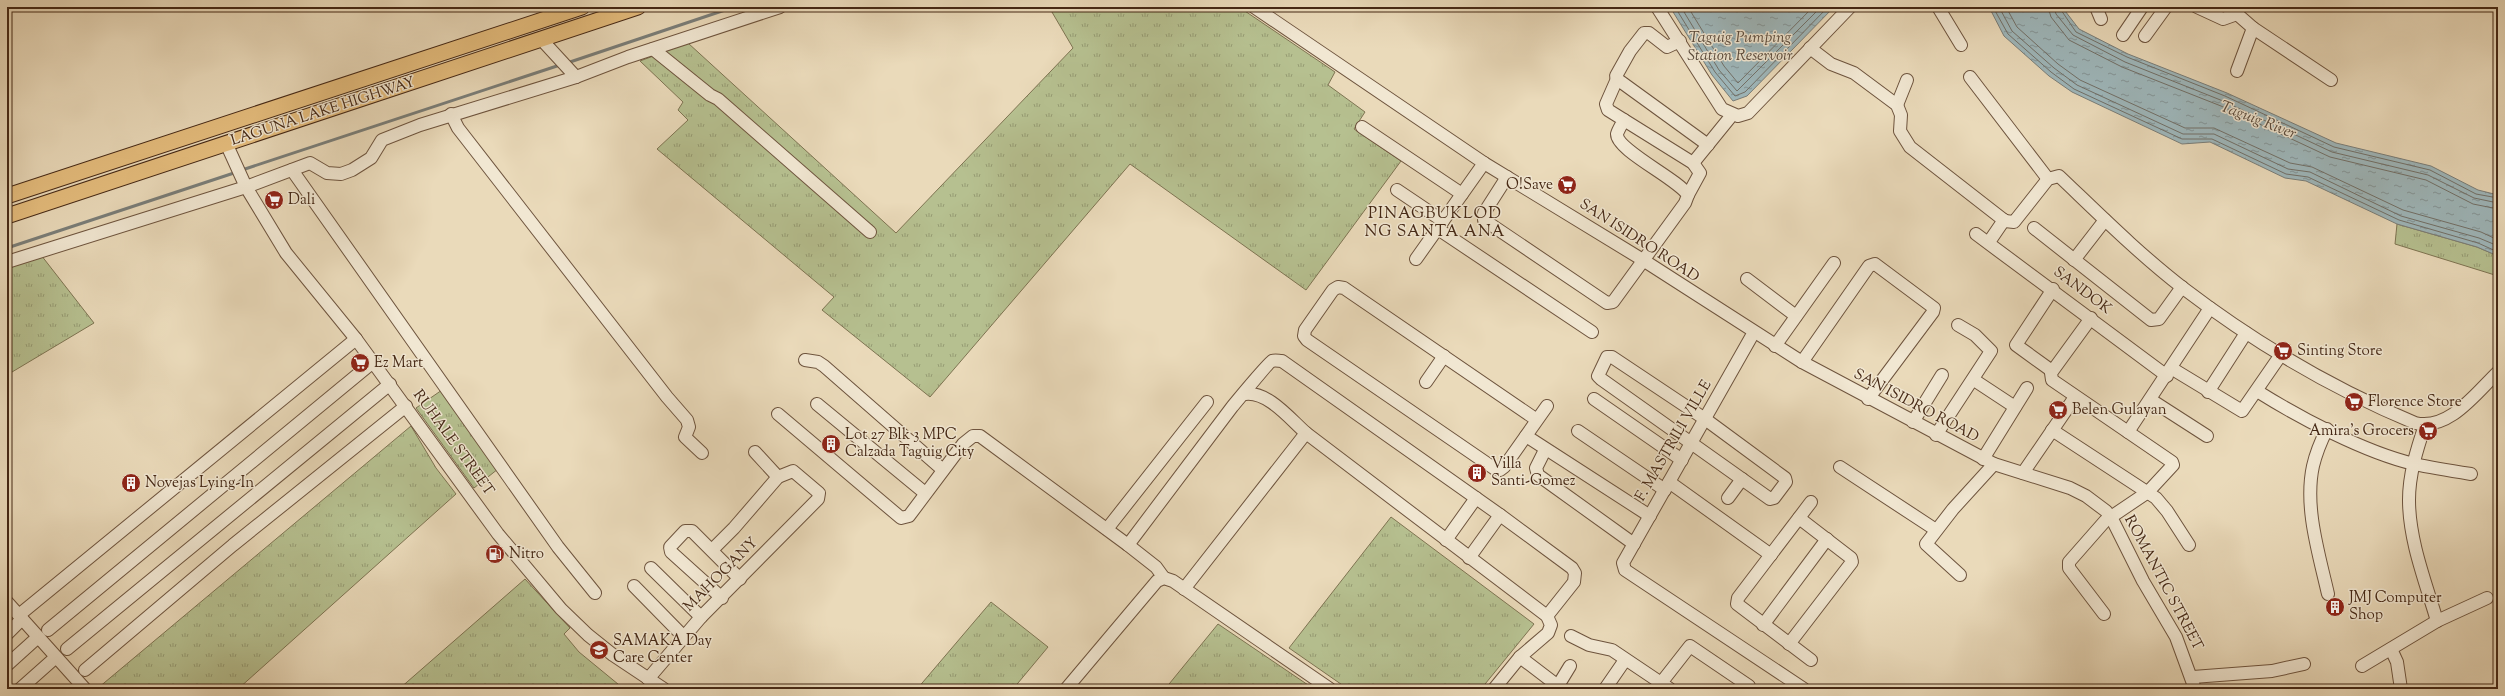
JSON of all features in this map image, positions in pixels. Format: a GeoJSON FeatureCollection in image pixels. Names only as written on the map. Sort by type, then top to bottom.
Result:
{"type":"FeatureCollection","features":[{"type":"Feature","properties":{"kind":"main road","name":"LAGUNA LAKE HIGHWAY"},"geometry":{"type":"LineString","coordinates":[[7,196],[582,7]]}},
{"type":"Feature","properties":{"kind":"main road","name":"LAGUNA LAKE HIGHWAY"},"geometry":{"type":"LineString","coordinates":[[7,216],[638,7]]}},
{"type":"Feature","properties":{"kind":"street"},"geometry":{"type":"LineString","coordinates":[[7,262],[244,183],[292,170],[310,163],[327,173],[341,174],[352,170],[371,158],[382,140],[451,114],[575,76],[780,7]]}},
{"type":"Feature","properties":{"kind":"street","name":"SAN ISIDRO ROAD"},"geometry":{"type":"LineString","coordinates":[[1254,7],[1484,163],[1643,260],[1775,346],[1868,399],[1936,435],[1994,464],[2023,473]]}},
{"type":"Feature","properties":{"kind":"street"},"geometry":{"type":"LineString","coordinates":[[1657,7],[1722,109],[1732,115],[1743,115],[1748,113],[1850,7]]}},
{"type":"Feature","properties":{"kind":"street"},"geometry":{"type":"LineString","coordinates":[[1938,7],[1961,45]]}},
{"type":"Feature","properties":{"kind":"street"},"geometry":{"type":"LineString","coordinates":[[2096,7],[2101,19]]}},
{"type":"Feature","properties":{"kind":"street"},"geometry":{"type":"LineString","coordinates":[[2123,36],[2142,7]]}},
{"type":"Feature","properties":{"kind":"street"},"geometry":{"type":"LineString","coordinates":[[2145,36],[2166,7]]}},
{"type":"Feature","properties":{"kind":"street"},"geometry":{"type":"LineString","coordinates":[[2197,7],[2223,19],[2237,10],[2253,28],[2332,80]]}},
{"type":"Feature","properties":{"kind":"street"},"geometry":{"type":"LineString","coordinates":[[2237,72],[2253,28]]}},
{"type":"Feature","properties":{"kind":"street"},"geometry":{"type":"LineString","coordinates":[[1507,177],[1484,214],[1484,220],[1607,303],[1613,302],[1685,203],[1700,173],[1693,163],[1624,120],[1606,106],[1617,79],[1616,76],[1620,66],[1641,35],[1649,33],[1667,47],[1680,41]]}},
{"type":"Feature","properties":{"kind":"street"},"geometry":{"type":"LineString","coordinates":[[541,39],[575,76]]}},
{"type":"Feature","properties":{"kind":"street"},"geometry":{"type":"LineString","coordinates":[[1810,48],[1831,64],[1854,73],[1897,105],[1901,115],[1900,131],[1910,147],[2004,220],[2009,223],[2014,222],[2048,179],[2059,176],[2105,220],[2182,287],[2210,308],[2280,356],[2356,397],[2425,425],[2439,423],[2451,416],[2498,372]]}},
{"type":"Feature","properties":{"kind":"street"},"geometry":{"type":"LineString","coordinates":[[653,49],[710,95],[718,99],[870,232]]}},
{"type":"Feature","properties":{"kind":"street"},"geometry":{"type":"LineString","coordinates":[[1970,77],[2048,179]]}},
{"type":"Feature","properties":{"kind":"street"},"geometry":{"type":"LineString","coordinates":[[1617,79],[1708,145]]}},
{"type":"Feature","properties":{"kind":"street"},"geometry":{"type":"LineString","coordinates":[[1897,105],[1907,80]]}},
{"type":"Feature","properties":{"kind":"street"},"geometry":{"type":"LineString","coordinates":[[451,114],[458,128],[541,236],[687,420],[689,427],[685,437],[702,454]]}},
{"type":"Feature","properties":{"kind":"street"},"geometry":{"type":"LineString","coordinates":[[1693,163],[1732,115]]}},
{"type":"Feature","properties":{"kind":"street"},"geometry":{"type":"LineString","coordinates":[[1624,120],[1617,134],[1618,139],[1628,149],[1679,185],[1688,195]]}},
{"type":"Feature","properties":{"kind":"street"},"geometry":{"type":"LineString","coordinates":[[1362,127],[1462,194]]}},
{"type":"Feature","properties":{"kind":"street","name":"RUHALE STREET"},"geometry":{"type":"LineString","coordinates":[[226,144],[234,158],[244,183],[286,253],[356,339],[390,384],[498,534],[561,609],[613,655],[664,689]]}},
{"type":"Feature","properties":{"kind":"street"},"geometry":{"type":"LineString","coordinates":[[1416,259],[1484,163]]}},
{"type":"Feature","properties":{"kind":"street"},"geometry":{"type":"LineString","coordinates":[[292,170],[558,547],[595,593]]}},
{"type":"Feature","properties":{"kind":"street"},"geometry":{"type":"LineString","coordinates":[[1397,190],[1440,225],[1592,332]]}},
{"type":"Feature","properties":{"kind":"street"},"geometry":{"type":"LineString","coordinates":[[1989,242],[2004,220]]}},
{"type":"Feature","properties":{"kind":"street"},"geometry":{"type":"LineString","coordinates":[[2074,260],[2105,220]]}},
{"type":"Feature","properties":{"kind":"street"},"geometry":{"type":"LineString","coordinates":[[2034,228],[2151,320],[2159,319],[2182,287]]}},
{"type":"Feature","properties":{"kind":"street","name":"SANDOK"},"geometry":{"type":"LineString","coordinates":[[1976,234],[2169,372],[2242,411],[2257,391]]}},
{"type":"Feature","properties":{"kind":"street"},"geometry":{"type":"LineString","coordinates":[[1775,346],[1834,263]]}},
{"type":"Feature","properties":{"kind":"street"},"geometry":{"type":"LineString","coordinates":[[1802,362],[1869,266],[1875,264],[1934,308],[1933,312],[1868,399]]}},
{"type":"Feature","properties":{"kind":"street"},"geometry":{"type":"LineString","coordinates":[[1747,279],[1796,316]]}},
{"type":"Feature","properties":{"kind":"street"},"geometry":{"type":"LineString","coordinates":[[1537,420],[1344,288],[1338,287],[1333,290],[1305,330],[1304,336],[1489,465],[1500,470],[1526,436],[1547,406]]}},
{"type":"Feature","properties":{"kind":"street"},"geometry":{"type":"LineString","coordinates":[[2052,289],[2016,345],[2052,371]]}},
{"type":"Feature","properties":{"kind":"street"},"geometry":{"type":"LineString","coordinates":[[2128,432],[2151,400],[2210,308]]}},
{"type":"Feature","properties":{"kind":"street"},"geometry":{"type":"LineString","coordinates":[[2092,318],[2052,371],[2052,380],[2173,464],[2148,492],[2110,516],[2070,560],[2068,567],[2104,614]]}},
{"type":"Feature","properties":{"kind":"street"},"geometry":{"type":"LineString","coordinates":[[1936,435],[1974,380],[1991,351],[1974,335],[1958,325]]}},
{"type":"Feature","properties":{"kind":"street","name":"F. MASTRILI VILLE"},"geometry":{"type":"LineString","coordinates":[[1754,332],[1623,563],[1623,567],[1625,570],[1804,689]]}},
{"type":"Feature","properties":{"kind":"street"},"geometry":{"type":"LineString","coordinates":[[2208,392],[2246,333]]}},
{"type":"Feature","properties":{"kind":"street"},"geometry":{"type":"LineString","coordinates":[[7,634],[21,617],[356,339]]}},
{"type":"Feature","properties":{"kind":"street"},"geometry":{"type":"LineString","coordinates":[[1426,382],[1444,356]]}},
{"type":"Feature","properties":{"kind":"street"},"geometry":{"type":"LineString","coordinates":[[2280,356],[2257,391],[2363,445],[2413,464],[2471,474]]}},
{"type":"Feature","properties":{"kind":"street"},"geometry":{"type":"LineString","coordinates":[[1607,357],[1612,357],[1705,419],[1786,479],[1772,499],[1691,443],[1598,376],[1599,371],[1607,357]]}},
{"type":"Feature","properties":{"kind":"street"},"geometry":{"type":"LineString","coordinates":[[805,360],[818,362],[824,366],[943,470]]}},
{"type":"Feature","properties":{"kind":"street"},"geometry":{"type":"LineString","coordinates":[[1128,545],[1232,407],[1245,394],[1269,363],[1273,360],[1282,361],[1500,514],[1575,573],[1574,582],[1547,616]]}},
{"type":"Feature","properties":{"kind":"street"},"geometry":{"type":"LineString","coordinates":[[48,630],[373,362]]}},
{"type":"Feature","properties":{"kind":"street"},"geometry":{"type":"LineString","coordinates":[[1913,422],[1942,375]]}},
{"type":"Feature","properties":{"kind":"street"},"geometry":{"type":"LineString","coordinates":[[1974,380],[2015,407]]}},
{"type":"Feature","properties":{"kind":"street"},"geometry":{"type":"LineString","coordinates":[[67,649],[390,384]]}},
{"type":"Feature","properties":{"kind":"street"},"geometry":{"type":"LineString","coordinates":[[1983,459],[2028,388]]}},
{"type":"Feature","properties":{"kind":"street"},"geometry":{"type":"LineString","coordinates":[[1245,394],[1253,392],[1264,398],[1306,433],[1547,616],[1551,625],[1548,633],[1520,657],[1494,689]]}},
{"type":"Feature","properties":{"kind":"street"},"geometry":{"type":"LineString","coordinates":[[2023,473],[2075,396]]}},
{"type":"Feature","properties":{"kind":"street"},"geometry":{"type":"LineString","coordinates":[[1594,400],[1682,460]]}},
{"type":"Feature","properties":{"kind":"street"},"geometry":{"type":"LineString","coordinates":[[2151,400],[2207,436]]}},
{"type":"Feature","properties":{"kind":"street"},"geometry":{"type":"LineString","coordinates":[[1107,529],[1207,402]]}},
{"type":"Feature","properties":{"kind":"street"},"geometry":{"type":"LineString","coordinates":[[817,404],[925,494]]}},
{"type":"Feature","properties":{"kind":"street"},"geometry":{"type":"LineString","coordinates":[[85,670],[232,545],[406,406]]}},
{"type":"Feature","properties":{"kind":"street"},"geometry":{"type":"LineString","coordinates":[[778,414],[901,518],[909,516],[968,439],[980,436],[1128,545],[1156,567],[1164,578],[1184,589],[1330,689]]}},
{"type":"Feature","properties":{"kind":"street"},"geometry":{"type":"LineString","coordinates":[[2425,425],[2413,464],[2409,500],[2412,526],[2420,565],[2437,621]]}},
{"type":"Feature","properties":{"kind":"street"},"geometry":{"type":"LineString","coordinates":[[2327,428],[2313,467],[2311,488],[2316,541],[2328,594]]}},
{"type":"Feature","properties":{"kind":"street"},"geometry":{"type":"LineString","coordinates":[[2052,430],[2148,492],[2168,511],[2189,545]]}},
{"type":"Feature","properties":{"kind":"street"},"geometry":{"type":"LineString","coordinates":[[1578,431],[1667,486],[1771,555]]}},
{"type":"Feature","properties":{"kind":"street"},"geometry":{"type":"LineString","coordinates":[[1184,589],[1306,433]]}},
{"type":"Feature","properties":{"kind":"street"},"geometry":{"type":"LineString","coordinates":[[1526,436],[1545,450],[1650,516]]}},
{"type":"Feature","properties":{"kind":"street"},"geometry":{"type":"LineString","coordinates":[[1545,450],[1536,468],[1538,475],[1634,544]]}},
{"type":"Feature","properties":{"kind":"street"},"geometry":{"type":"LineString","coordinates":[[712,550],[734,528],[778,477],[755,452]]}},
{"type":"Feature","properties":{"kind":"street"},"geometry":{"type":"LineString","coordinates":[[1960,576],[1926,544],[1953,509],[1994,464]]}},
{"type":"Feature","properties":{"kind":"street"},"geometry":{"type":"LineString","coordinates":[[1840,467],[1936,530]]}},
{"type":"Feature","properties":{"kind":"street","name":"MAHOGANY"},"geometry":{"type":"LineString","coordinates":[[648,679],[683,636],[722,598],[819,495],[793,471],[778,477]]}},
{"type":"Feature","properties":{"kind":"street","name":"ROMANTIC STREET"},"geometry":{"type":"LineString","coordinates":[[2023,473],[2070,488],[2086,496],[2110,516],[2143,581],[2176,636],[2192,686]]}},
{"type":"Feature","properties":{"kind":"street"},"geometry":{"type":"LineString","coordinates":[[1728,498],[1742,479]]}},
{"type":"Feature","properties":{"kind":"street"},"geometry":{"type":"LineString","coordinates":[[1446,540],[1476,498]]}},
{"type":"Feature","properties":{"kind":"street"},"geometry":{"type":"LineString","coordinates":[[1811,660],[1737,604],[1738,598],[1812,502]]}},
{"type":"Feature","properties":{"kind":"street"},"geometry":{"type":"LineString","coordinates":[[1469,558],[1500,514]]}},
{"type":"Feature","properties":{"kind":"street"},"geometry":{"type":"LineString","coordinates":[[1789,644],[1851,567],[1851,558],[1800,518]]}},
{"type":"Feature","properties":{"kind":"street"},"geometry":{"type":"LineString","coordinates":[[722,598],[669,550],[688,530],[692,531],[740,579]]}},
{"type":"Feature","properties":{"kind":"street"},"geometry":{"type":"LineString","coordinates":[[1763,625],[1827,539]]}},
{"type":"Feature","properties":{"kind":"street"},"geometry":{"type":"LineString","coordinates":[[651,568],[701,618]]}},
{"type":"Feature","properties":{"kind":"street"},"geometry":{"type":"LineString","coordinates":[[1066,689],[1157,581],[1164,578]]}},
{"type":"Feature","properties":{"kind":"street"},"geometry":{"type":"LineString","coordinates":[[634,586],[683,636]]}},
{"type":"Feature","properties":{"kind":"street"},"geometry":{"type":"LineString","coordinates":[[2362,666],[2437,621],[2487,598]]}},
{"type":"Feature","properties":{"kind":"street"},"geometry":{"type":"LineString","coordinates":[[7,602],[56,657],[80,687]]}},
{"type":"Feature","properties":{"kind":"street"},"geometry":{"type":"LineString","coordinates":[[1571,636],[1589,645],[1612,650],[1666,686],[1690,646],[1749,686]]}},
{"type":"Feature","properties":{"kind":"street"},"geometry":{"type":"LineString","coordinates":[[7,665],[38,637]]}},
{"type":"Feature","properties":{"kind":"street"},"geometry":{"type":"LineString","coordinates":[[2391,649],[2397,662],[2401,689]]}},
{"type":"Feature","properties":{"kind":"street"},"geometry":{"type":"LineString","coordinates":[[20,689],[56,657]]}},
{"type":"Feature","properties":{"kind":"street"},"geometry":{"type":"LineString","coordinates":[[1520,657],[1557,688],[1570,666]]}},
{"type":"Feature","properties":{"kind":"street"},"geometry":{"type":"LineString","coordinates":[[1605,689],[1626,660]]}},
{"type":"Feature","properties":{"kind":"street"},"geometry":{"type":"LineString","coordinates":[[2192,686],[2304,664]]}},
{"type":"Feature","properties":{"kind":"green space"},"geometry":{"type":"Polygon","coordinates":[[[1049,7],[1239,7],[1335,72],[1328,85],[1365,112],[1354,129],[1401,161],[1306,290],[1130,164],[930,397],[822,310],[834,297],[657,149],[688,120],[678,110],[683,102],[640,61],[688,43],[896,233],[1073,48],[1049,7]]]}},
{"type":"Feature","properties":{"kind":"green space"},"geometry":{"type":"Polygon","coordinates":[[[2397,224],[2477,247],[2498,256],[2498,276],[2395,244],[2397,224]]]}},
{"type":"Feature","properties":{"kind":"green space"},"geometry":{"type":"Polygon","coordinates":[[[41,255],[94,323],[7,375],[7,267],[41,255]]]}},
{"type":"Feature","properties":{"kind":"green space"},"geometry":{"type":"Polygon","coordinates":[[[442,390],[498,469],[474,488],[416,408],[442,390]]]}},
{"type":"Feature","properties":{"kind":"green space"},"geometry":{"type":"Polygon","coordinates":[[[411,426],[436,468],[456,494],[238,689],[98,688],[411,426]]]}},
{"type":"Feature","properties":{"kind":"green space"},"geometry":{"type":"Polygon","coordinates":[[[1391,517],[1534,624],[1481,689],[1348,689],[1289,648],[1391,517]]]}},
{"type":"Feature","properties":{"kind":"green space"},"geometry":{"type":"Polygon","coordinates":[[[525,579],[570,628],[564,634],[579,652],[624,689],[399,689],[525,579]]]}},
{"type":"Feature","properties":{"kind":"green space"},"geometry":{"type":"Polygon","coordinates":[[[991,602],[1048,647],[1013,689],[917,689],[991,602]]]}},
{"type":"Feature","properties":{"kind":"green space"},"geometry":{"type":"Polygon","coordinates":[[[1218,624],[1314,689],[1165,689],[1218,624]]]}},
{"type":"Feature","properties":{"kind":"water","name":"Taguig Pumping Station Reservoir"},"geometry":{"type":"Polygon","coordinates":[[[1670,7],[1834,7],[1747,96],[1733,101],[1712,75],[1670,7]]]}},
{"type":"Feature","properties":{"kind":"water","name":"Taguig River"},"geometry":{"type":"Polygon","coordinates":[[[1989,7],[2062,7],[2079,29],[2128,54],[2227,93],[2336,143],[2431,166],[2478,190],[2498,195],[2498,256],[2477,247],[2397,224],[2306,181],[2285,178],[2210,142],[2182,144],[2072,92],[2049,76],[2004,36],[1989,7]]]}},
{"type":"Feature","properties":{"kind":"waterway"},"geometry":{"type":"LineString","coordinates":[[567,63],[734,7]]}},
{"type":"Feature","properties":{"kind":"waterway"},"geometry":{"type":"LineString","coordinates":[[242,170],[560,65]]}},
{"type":"Feature","properties":{"kind":"waterway"},"geometry":{"type":"LineString","coordinates":[[7,248],[237,172]]}},
{"type":"Feature","properties":{"kind":"place","name":"O!Save"},"geometry":{"type":"Point","coordinates":[1567,185]}},
{"type":"Feature","properties":{"kind":"place","name":"Dali"},"geometry":{"type":"Point","coordinates":[274,200]}},
{"type":"Feature","properties":{"kind":"place","name":"Sinting Store"},"geometry":{"type":"Point","coordinates":[2283,351]}},
{"type":"Feature","properties":{"kind":"place","name":"Ez Mart"},"geometry":{"type":"Point","coordinates":[360,363]}},
{"type":"Feature","properties":{"kind":"place","name":"Florence Store"},"geometry":{"type":"Point","coordinates":[2354,402]}},
{"type":"Feature","properties":{"kind":"place","name":"Belen Gulayan"},"geometry":{"type":"Point","coordinates":[2058,410]}},
{"type":"Feature","properties":{"kind":"place","name":"Amira's Grocers"},"geometry":{"type":"Point","coordinates":[2428,431]}},
{"type":"Feature","properties":{"kind":"place","name":"Lot 27 Blk 3 MPC Calzada Taguig City"},"geometry":{"type":"Point","coordinates":[831,444]}},
{"type":"Feature","properties":{"kind":"place","name":"Villa Santi-Gomez"},"geometry":{"type":"Point","coordinates":[1477,473]}},
{"type":"Feature","properties":{"kind":"place","name":"Novejas Lying-In"},"geometry":{"type":"Point","coordinates":[131,483]}},
{"type":"Feature","properties":{"kind":"place","name":"Nitro"},"geometry":{"type":"Point","coordinates":[495,554]}},
{"type":"Feature","properties":{"kind":"place","name":"JMJ Computer Shop"},"geometry":{"type":"Point","coordinates":[2335,607]}},
{"type":"Feature","properties":{"kind":"place","name":"SAMAKA Day Care Center"},"geometry":{"type":"Point","coordinates":[599,650]}},
{"type":"Feature","properties":{"kind":"district","name":"PINAGBUKLOD NG SANTA ANA"},"geometry":{"type":"Point","coordinates":[1435,223]}}]}
